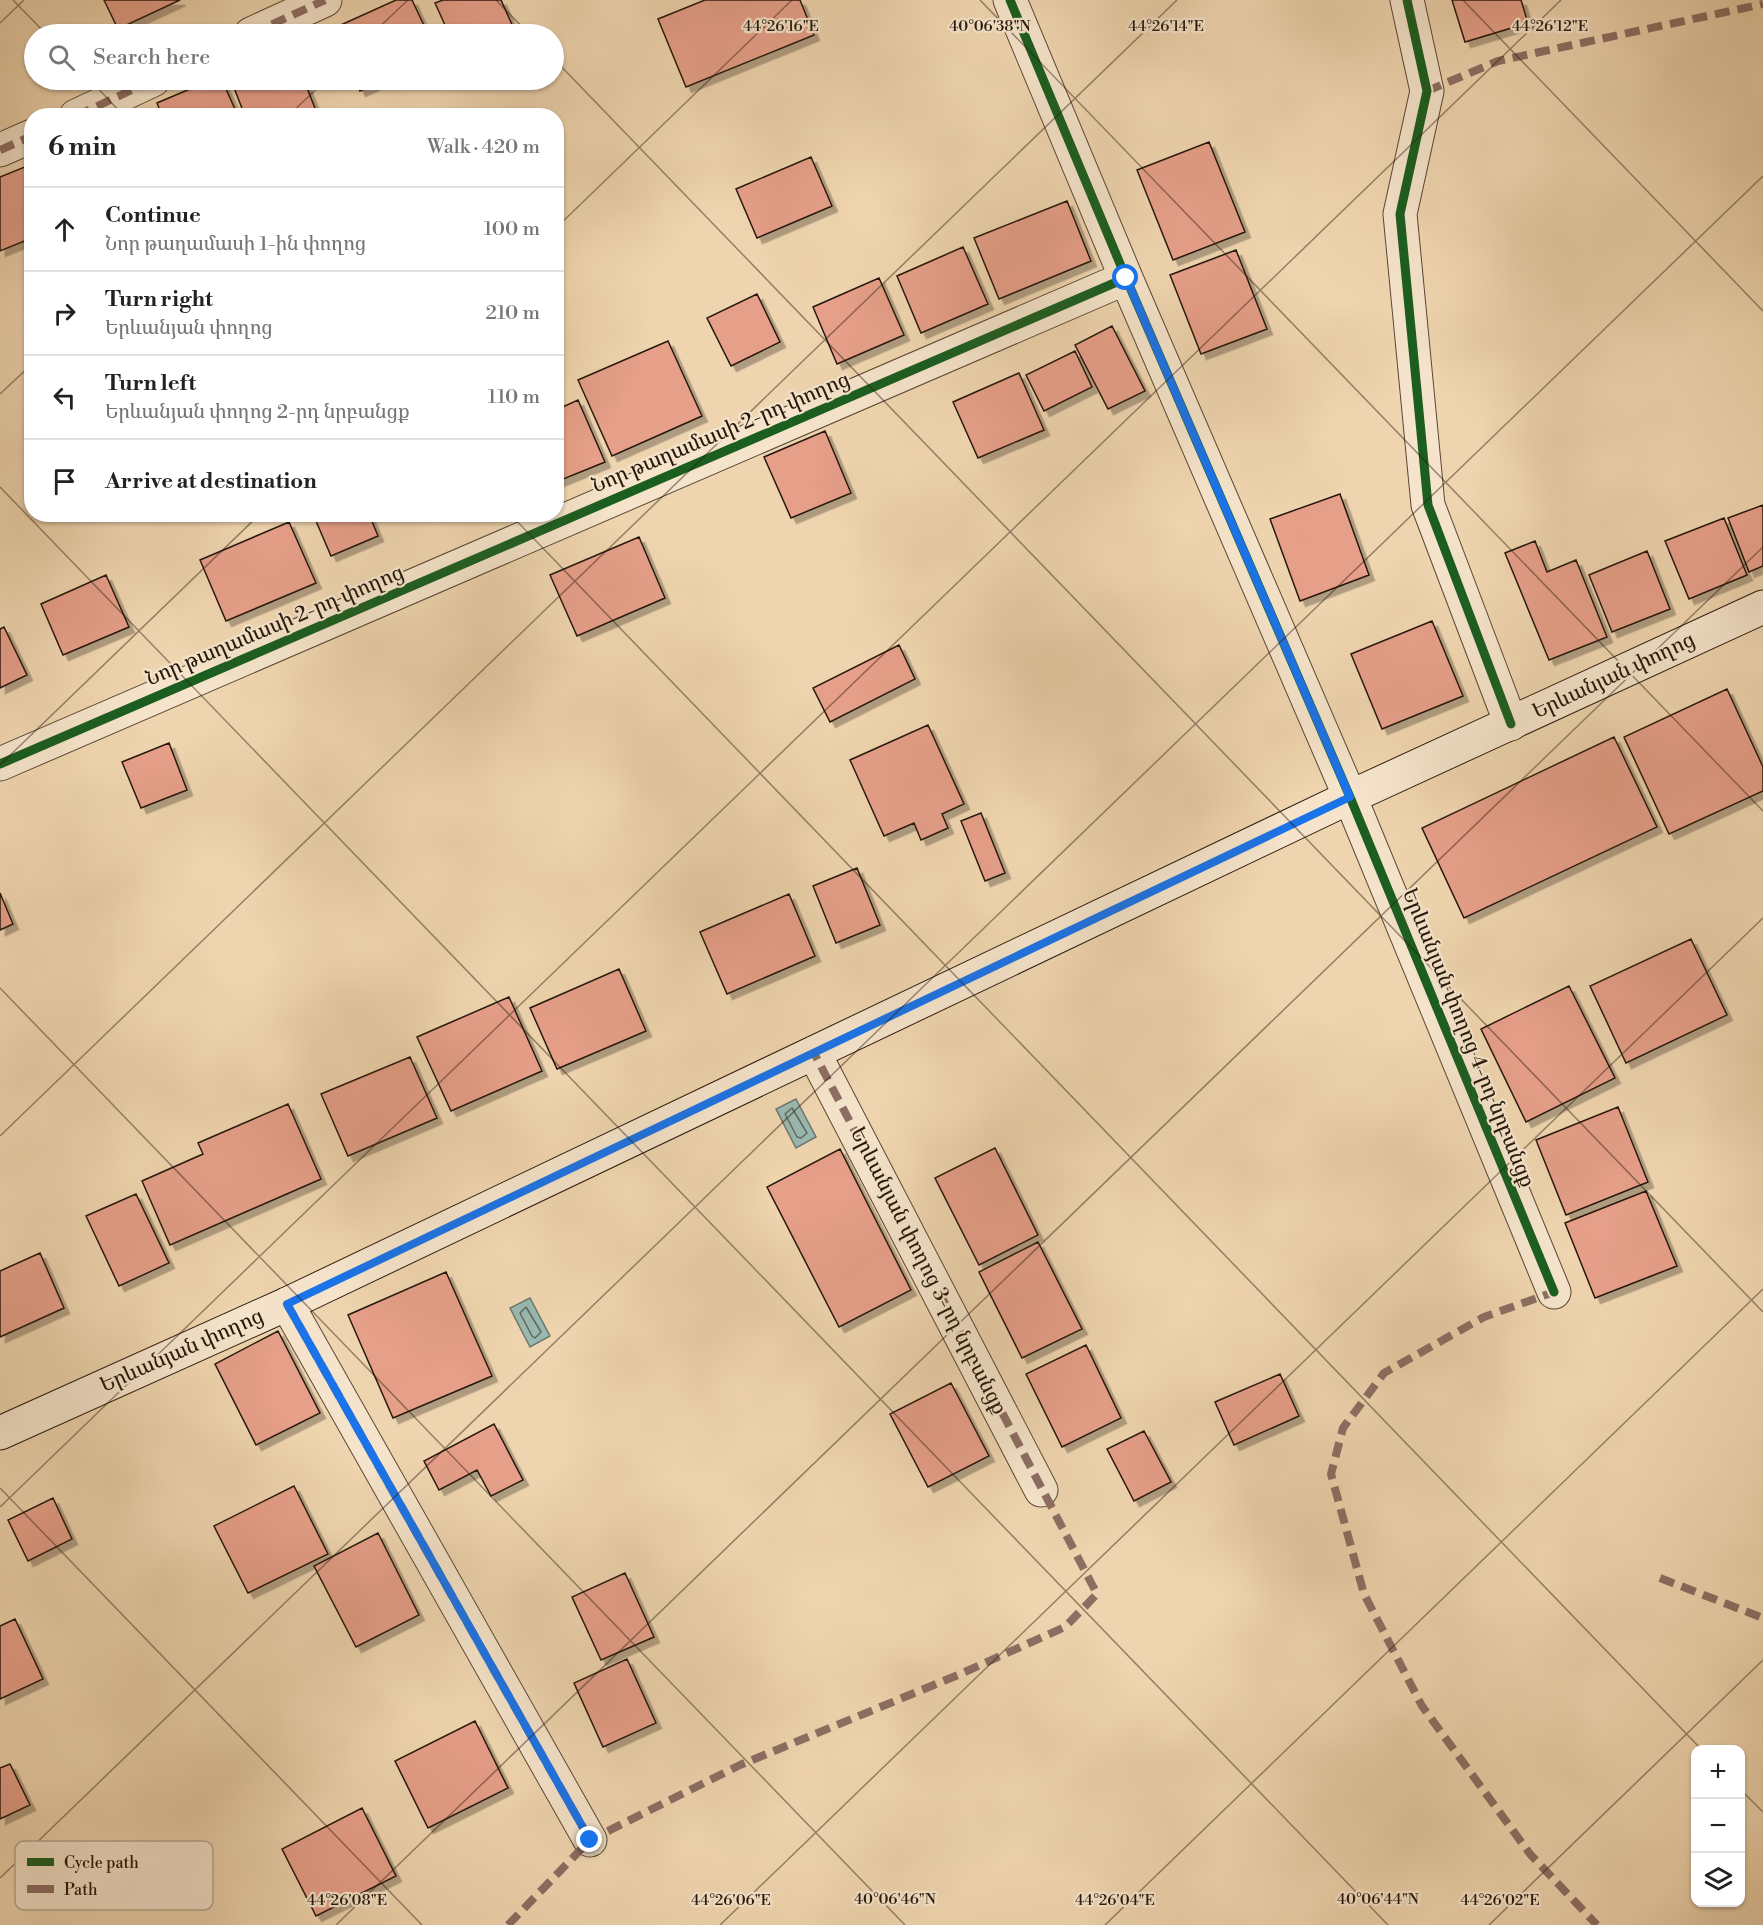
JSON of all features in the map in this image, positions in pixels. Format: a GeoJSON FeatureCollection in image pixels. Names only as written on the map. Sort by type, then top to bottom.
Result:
{"type":"FeatureCollection","features":[{"type":"Feature","properties":{"kind":"street"},"geometry":{"type":"LineString","coordinates":[[273,24],[325,0]]}},
{"type":"Feature","properties":{"kind":"street","name":"Երևանյան փողոց 4-րդ նրբանցք"},"geometry":{"type":"LineString","coordinates":[[1010,0],[1126,278],[1350,797],[1554,1292]]}},
{"type":"Feature","properties":{"kind":"street"},"geometry":{"type":"LineString","coordinates":[[1407,0],[1427,91],[1400,214],[1428,505],[1511,723]]}},
{"type":"Feature","properties":{"kind":"street"},"geometry":{"type":"LineString","coordinates":[[93,108],[132,90]]}},
{"type":"Feature","properties":{"kind":"street"},"geometry":{"type":"LineString","coordinates":[[0,150],[24,140]]}},
{"type":"Feature","properties":{"kind":"street","name":"Նոր թաղամասի 2-րդ փողոց"},"geometry":{"type":"LineString","coordinates":[[564,521],[1126,278]]}},
{"type":"Feature","properties":{"kind":"street","name":"Նոր թաղամասի 2-րդ փողոց"},"geometry":{"type":"LineString","coordinates":[[0,764],[561,522]]}},
{"type":"Feature","properties":{"kind":"street","name":"Երևանյան փողոց"},"geometry":{"type":"LineString","coordinates":[[0,1433],[287,1304],[1350,797],[1763,607]]}},
{"type":"Feature","properties":{"kind":"street","name":"Երևանյան փողոց 3-րդ նրբանցք"},"geometry":{"type":"LineString","coordinates":[[814,1053],[1041,1490]]}},
{"type":"Feature","properties":{"kind":"street"},"geometry":{"type":"LineString","coordinates":[[287,1304],[590,1840]]}},
{"type":"Feature","properties":{"kind":"water"},"geometry":{"type":"Polygon","coordinates":[[[796,1099],[816,1137],[796,1148],[776,1109],[796,1099]]]}},
{"type":"Feature","properties":{"kind":"water"},"geometry":{"type":"Polygon","coordinates":[[[530,1298],[550,1336],[530,1347],[510,1308],[530,1298]]]}},
{"type":"Feature","properties":{"kind":"building"},"geometry":{"type":"Polygon","coordinates":[[[104,0],[180,0],[129,24],[116,24],[104,0]]]}},
{"type":"Feature","properties":{"kind":"building"},"geometry":{"type":"Polygon","coordinates":[[[396,0],[412,0],[423,24],[343,24],[396,0]]]}},
{"type":"Feature","properties":{"kind":"building"},"geometry":{"type":"Polygon","coordinates":[[[443,0],[501,0],[512,24],[444,24],[435,3],[443,0]]]}},
{"type":"Feature","properties":{"kind":"building"},"geometry":{"type":"Polygon","coordinates":[[[705,0],[800,0],[814,35],[686,87],[658,19],[705,0]]]}},
{"type":"Feature","properties":{"kind":"building"},"geometry":{"type":"Polygon","coordinates":[[[1452,0],[1521,0],[1528,23],[1465,42],[1452,0]]]}},
{"type":"Feature","properties":{"kind":"building"},"geometry":{"type":"Polygon","coordinates":[[[188,90],[226,90],[234,108],[159,108],[157,103],[188,90]]]}},
{"type":"Feature","properties":{"kind":"building"},"geometry":{"type":"Polygon","coordinates":[[[235,90],[308,90],[315,108],[242,108],[235,90]]]}},
{"type":"Feature","properties":{"kind":"building"},"geometry":{"type":"Polygon","coordinates":[[[1209,142],[1245,232],[1173,260],[1137,170],[1209,142]]]}},
{"type":"Feature","properties":{"kind":"building"},"geometry":{"type":"Polygon","coordinates":[[[811,157],[832,206],[757,238],[736,189],[811,157]]]}},
{"type":"Feature","properties":{"kind":"building"},"geometry":{"type":"Polygon","coordinates":[[[24,167],[24,241],[0,251],[0,177],[24,167]]]}},
{"type":"Feature","properties":{"kind":"building"},"geometry":{"type":"Polygon","coordinates":[[[1067,201],[1091,261],[999,299],[974,238],[1067,201]]]}},
{"type":"Feature","properties":{"kind":"building"},"geometry":{"type":"Polygon","coordinates":[[[963,247],[988,304],[921,333],[897,276],[963,247]]]}},
{"type":"Feature","properties":{"kind":"building"},"geometry":{"type":"Polygon","coordinates":[[[1236,250],[1267,329],[1201,354],[1170,275],[1236,250]]]}},
{"type":"Feature","properties":{"kind":"building"},"geometry":{"type":"Polygon","coordinates":[[[879,278],[904,335],[837,364],[813,307],[879,278]]]}},
{"type":"Feature","properties":{"kind":"building"},"geometry":{"type":"Polygon","coordinates":[[[757,294],[780,342],[731,366],[707,318],[757,294]]]}},
{"type":"Feature","properties":{"kind":"building"},"geometry":{"type":"Polygon","coordinates":[[[1112,326],[1145,391],[1108,409],[1075,345],[1112,326]]]}},
{"type":"Feature","properties":{"kind":"building"},"geometry":{"type":"Polygon","coordinates":[[[668,341],[702,416],[612,456],[578,380],[668,341]]]}},
{"type":"Feature","properties":{"kind":"building"},"geometry":{"type":"Polygon","coordinates":[[[1075,351],[1092,387],[1044,411],[1026,375],[1075,351]]]}},
{"type":"Feature","properties":{"kind":"building"},"geometry":{"type":"Polygon","coordinates":[[[1019,373],[1044,430],[978,458],[953,402],[1019,373]]]}},
{"type":"Feature","properties":{"kind":"building"},"geometry":{"type":"Polygon","coordinates":[[[578,400],[605,462],[564,479],[564,406],[578,400]]]}},
{"type":"Feature","properties":{"kind":"building"},"geometry":{"type":"Polygon","coordinates":[[[825,431],[851,493],[791,518],[764,457],[825,431]]]}},
{"type":"Feature","properties":{"kind":"building"},"geometry":{"type":"Polygon","coordinates":[[[1340,494],[1369,575],[1300,601],[1270,519],[1340,494]]]}},
{"type":"Feature","properties":{"kind":"building"},"geometry":{"type":"Polygon","coordinates":[[[1763,505],[1763,566],[1749,572],[1728,518],[1763,505]]]}},
{"type":"Feature","properties":{"kind":"building"},"geometry":{"type":"Polygon","coordinates":[[[1724,518],[1747,575],[1689,599],[1665,541],[1724,518]]]}},
{"type":"Feature","properties":{"kind":"building"},"geometry":{"type":"Polygon","coordinates":[[[289,522],[316,583],[226,621],[200,560],[289,522]]]}},
{"type":"Feature","properties":{"kind":"building"},"geometry":{"type":"Polygon","coordinates":[[[316,522],[372,522],[378,536],[331,556],[316,522]]]}},
{"type":"Feature","properties":{"kind":"building"},"geometry":{"type":"Polygon","coordinates":[[[639,537],[665,598],[577,636],[550,575],[639,537]]]}},
{"type":"Feature","properties":{"kind":"building"},"geometry":{"type":"Polygon","coordinates":[[[1535,541],[1547,572],[1576,560],[1607,637],[1549,660],[1505,553],[1535,541]]]}},
{"type":"Feature","properties":{"kind":"building"},"geometry":{"type":"Polygon","coordinates":[[[1647,551],[1670,609],[1612,632],[1589,575],[1647,551]]]}},
{"type":"Feature","properties":{"kind":"building"},"geometry":{"type":"Polygon","coordinates":[[[106,575],[129,627],[63,655],[41,604],[106,575]]]}},
{"type":"Feature","properties":{"kind":"building"},"geometry":{"type":"Polygon","coordinates":[[[1432,621],[1463,696],[1382,729],[1351,654],[1432,621]]]}},
{"type":"Feature","properties":{"kind":"building"},"geometry":{"type":"Polygon","coordinates":[[[4,627],[27,675],[0,688],[0,629],[4,627]]]}},
{"type":"Feature","properties":{"kind":"building"},"geometry":{"type":"Polygon","coordinates":[[[899,645],[915,679],[830,722],[813,688],[899,645]]]}},
{"type":"Feature","properties":{"kind":"building"},"geometry":{"type":"Polygon","coordinates":[[[1727,689],[1763,767],[1763,791],[1669,834],[1624,737],[1727,689]]]}},
{"type":"Feature","properties":{"kind":"building"},"geometry":{"type":"Polygon","coordinates":[[[928,725],[964,804],[942,814],[948,828],[921,840],[914,823],[884,836],[850,760],[928,725]]]}},
{"type":"Feature","properties":{"kind":"building"},"geometry":{"type":"Polygon","coordinates":[[[1614,737],[1657,827],[1464,918],[1422,828],[1614,737]]]}},
{"type":"Feature","properties":{"kind":"building"},"geometry":{"type":"Polygon","coordinates":[[[169,743],[187,790],[141,808],[122,762],[169,743]]]}},
{"type":"Feature","properties":{"kind":"building"},"geometry":{"type":"Polygon","coordinates":[[[981,813],[1005,873],[985,881],[961,821],[981,813]]]}},
{"type":"Feature","properties":{"kind":"building"},"geometry":{"type":"Polygon","coordinates":[[[857,868],[880,925],[836,943],[813,886],[857,868]]]}},
{"type":"Feature","properties":{"kind":"building"},"geometry":{"type":"Polygon","coordinates":[[[0,893],[13,924],[0,930],[0,893]]]}},
{"type":"Feature","properties":{"kind":"building"},"geometry":{"type":"Polygon","coordinates":[[[789,894],[815,956],[727,994],[700,932],[789,894]]]}},
{"type":"Feature","properties":{"kind":"building"},"geometry":{"type":"Polygon","coordinates":[[[1691,939],[1727,1015],[1626,1063],[1590,986],[1691,939]]]}},
{"type":"Feature","properties":{"kind":"building"},"geometry":{"type":"Polygon","coordinates":[[[619,969],[646,1031],[557,1069],[530,1008],[619,969]]]}},
{"type":"Feature","properties":{"kind":"building"},"geometry":{"type":"Polygon","coordinates":[[[1569,986],[1615,1078],[1526,1122],[1481,1029],[1569,986]]]}},
{"type":"Feature","properties":{"kind":"building"},"geometry":{"type":"Polygon","coordinates":[[[509,997],[542,1071],[451,1111],[417,1037],[509,997]]]}},
{"type":"Feature","properties":{"kind":"building"},"geometry":{"type":"Polygon","coordinates":[[[410,1057],[437,1118],[348,1156],[321,1094],[410,1057]]]}},
{"type":"Feature","properties":{"kind":"building"},"geometry":{"type":"Polygon","coordinates":[[[288,1104],[321,1179],[170,1245],[142,1181],[203,1154],[198,1143],[288,1104]]]}},
{"type":"Feature","properties":{"kind":"building"},"geometry":{"type":"Polygon","coordinates":[[[1618,1107],[1648,1182],[1566,1215],[1536,1140],[1618,1107]]]}},
{"type":"Feature","properties":{"kind":"building"},"geometry":{"type":"Polygon","coordinates":[[[995,1148],[1038,1235],[979,1265],[935,1178],[995,1148]]]}},
{"type":"Feature","properties":{"kind":"building"},"geometry":{"type":"Polygon","coordinates":[[[840,1149],[911,1290],[839,1327],[767,1187],[840,1149]]]}},
{"type":"Feature","properties":{"kind":"building"},"geometry":{"type":"Polygon","coordinates":[[[1646,1191],[1677,1266],[1595,1298],[1565,1223],[1646,1191]]]}},
{"type":"Feature","properties":{"kind":"building"},"geometry":{"type":"Polygon","coordinates":[[[136,1194],[169,1263],[119,1286],[86,1216],[136,1194]]]}},
{"type":"Feature","properties":{"kind":"building"},"geometry":{"type":"Polygon","coordinates":[[[1038,1242],[1082,1329],[1022,1358],[979,1272],[1038,1242]]]}},
{"type":"Feature","properties":{"kind":"building"},"geometry":{"type":"Polygon","coordinates":[[[40,1253],[64,1308],[0,1337],[0,1271],[40,1253]]]}},
{"type":"Feature","properties":{"kind":"building"},"geometry":{"type":"Polygon","coordinates":[[[446,1272],[492,1376],[393,1418],[348,1315],[446,1272]]]}},
{"type":"Feature","properties":{"kind":"building"},"geometry":{"type":"Polygon","coordinates":[[[278,1331],[320,1413],[256,1445],[215,1364],[278,1331]]]}},
{"type":"Feature","properties":{"kind":"building"},"geometry":{"type":"Polygon","coordinates":[[[1086,1345],[1121,1418],[1062,1447],[1026,1374],[1086,1345]]]}},
{"type":"Feature","properties":{"kind":"building"},"geometry":{"type":"Polygon","coordinates":[[[1280,1374],[1299,1416],[1234,1445],[1215,1402],[1280,1374]]]}},
{"type":"Feature","properties":{"kind":"building"},"geometry":{"type":"Polygon","coordinates":[[[951,1383],[989,1456],[928,1487],[890,1414],[951,1383]]]}},
{"type":"Feature","properties":{"kind":"building"},"geometry":{"type":"Polygon","coordinates":[[[494,1424],[523,1480],[491,1496],[477,1470],[439,1490],[424,1461],[494,1424]]]}},
{"type":"Feature","properties":{"kind":"building"},"geometry":{"type":"Polygon","coordinates":[[[1144,1431],[1171,1482],[1134,1501],[1107,1449],[1144,1431]]]}},
{"type":"Feature","properties":{"kind":"building"},"geometry":{"type":"Polygon","coordinates":[[[294,1486],[328,1554],[248,1593],[214,1526],[294,1486]]]}},
{"type":"Feature","properties":{"kind":"building"},"geometry":{"type":"Polygon","coordinates":[[[53,1498],[72,1539],[28,1561],[8,1520],[53,1498]]]}},
{"type":"Feature","properties":{"kind":"building"},"geometry":{"type":"Polygon","coordinates":[[[378,1533],[419,1615],[356,1647],[314,1566],[378,1533]]]}},
{"type":"Feature","properties":{"kind":"building"},"geometry":{"type":"Polygon","coordinates":[[[625,1573],[654,1637],[601,1660],[572,1597],[625,1573]]]}},
{"type":"Feature","properties":{"kind":"building"},"geometry":{"type":"Polygon","coordinates":[[[15,1619],[43,1679],[0,1699],[0,1626],[15,1619]]]}},
{"type":"Feature","properties":{"kind":"building"},"geometry":{"type":"Polygon","coordinates":[[[627,1659],[656,1723],[603,1747],[574,1683],[627,1659]]]}},
{"type":"Feature","properties":{"kind":"building"},"geometry":{"type":"Polygon","coordinates":[[[475,1721],[508,1788],[428,1828],[395,1761],[475,1721]]]}},
{"type":"Feature","properties":{"kind":"building"},"geometry":{"type":"Polygon","coordinates":[[[10,1764],[30,1805],[0,1819],[0,1768],[10,1764]]]}},
{"type":"Feature","properties":{"kind":"building"},"geometry":{"type":"Polygon","coordinates":[[[362,1808],[396,1876],[316,1916],[282,1849],[362,1808]]]}},
{"type":"Feature","properties":{"kind":"marked path"},"geometry":{"type":"LineString","coordinates":[[273,24],[325,0]]}},
{"type":"Feature","properties":{"kind":"marked path"},"geometry":{"type":"LineString","coordinates":[[1427,91],[1498,61],[1763,4]]}},
{"type":"Feature","properties":{"kind":"marked path"},"geometry":{"type":"LineString","coordinates":[[93,108],[132,90]]}},
{"type":"Feature","properties":{"kind":"marked path"},"geometry":{"type":"LineString","coordinates":[[0,150],[24,140]]}},
{"type":"Feature","properties":{"kind":"marked path"},"geometry":{"type":"LineString","coordinates":[[508,1925],[590,1840],[740,1765],[958,1675],[1065,1627],[1097,1594],[814,1053]]}},
{"type":"Feature","properties":{"kind":"marked path"},"geometry":{"type":"LineString","coordinates":[[1552,1289],[1554,1292],[1484,1317],[1384,1373],[1343,1428],[1331,1474],[1364,1594],[1422,1706],[1530,1854],[1597,1925]]}},
{"type":"Feature","properties":{"kind":"marked path"},"geometry":{"type":"LineString","coordinates":[[287,1304],[590,1840]]}},
{"type":"Feature","properties":{"kind":"marked path"},"geometry":{"type":"LineString","coordinates":[[1660,1578],[1763,1618]]}},
{"type":"Feature","properties":{"kind":"cycle path"},"geometry":{"type":"LineString","coordinates":[[1010,0],[1126,278],[1350,797],[1554,1292]]}},
{"type":"Feature","properties":{"kind":"cycle path"},"geometry":{"type":"LineString","coordinates":[[1407,0],[1427,91],[1400,214],[1428,505],[1511,724]]}},
{"type":"Feature","properties":{"kind":"cycle path"},"geometry":{"type":"LineString","coordinates":[[564,521],[1126,278]]}},
{"type":"Feature","properties":{"kind":"cycle path"},"geometry":{"type":"LineString","coordinates":[[0,764],[561,522]]}},
{"type":"Feature","properties":{"kind":"route"},"geometry":{"type":"LineString","coordinates":[[590,1840],[287,1304],[1350,797],[1126,278]]}}]}
